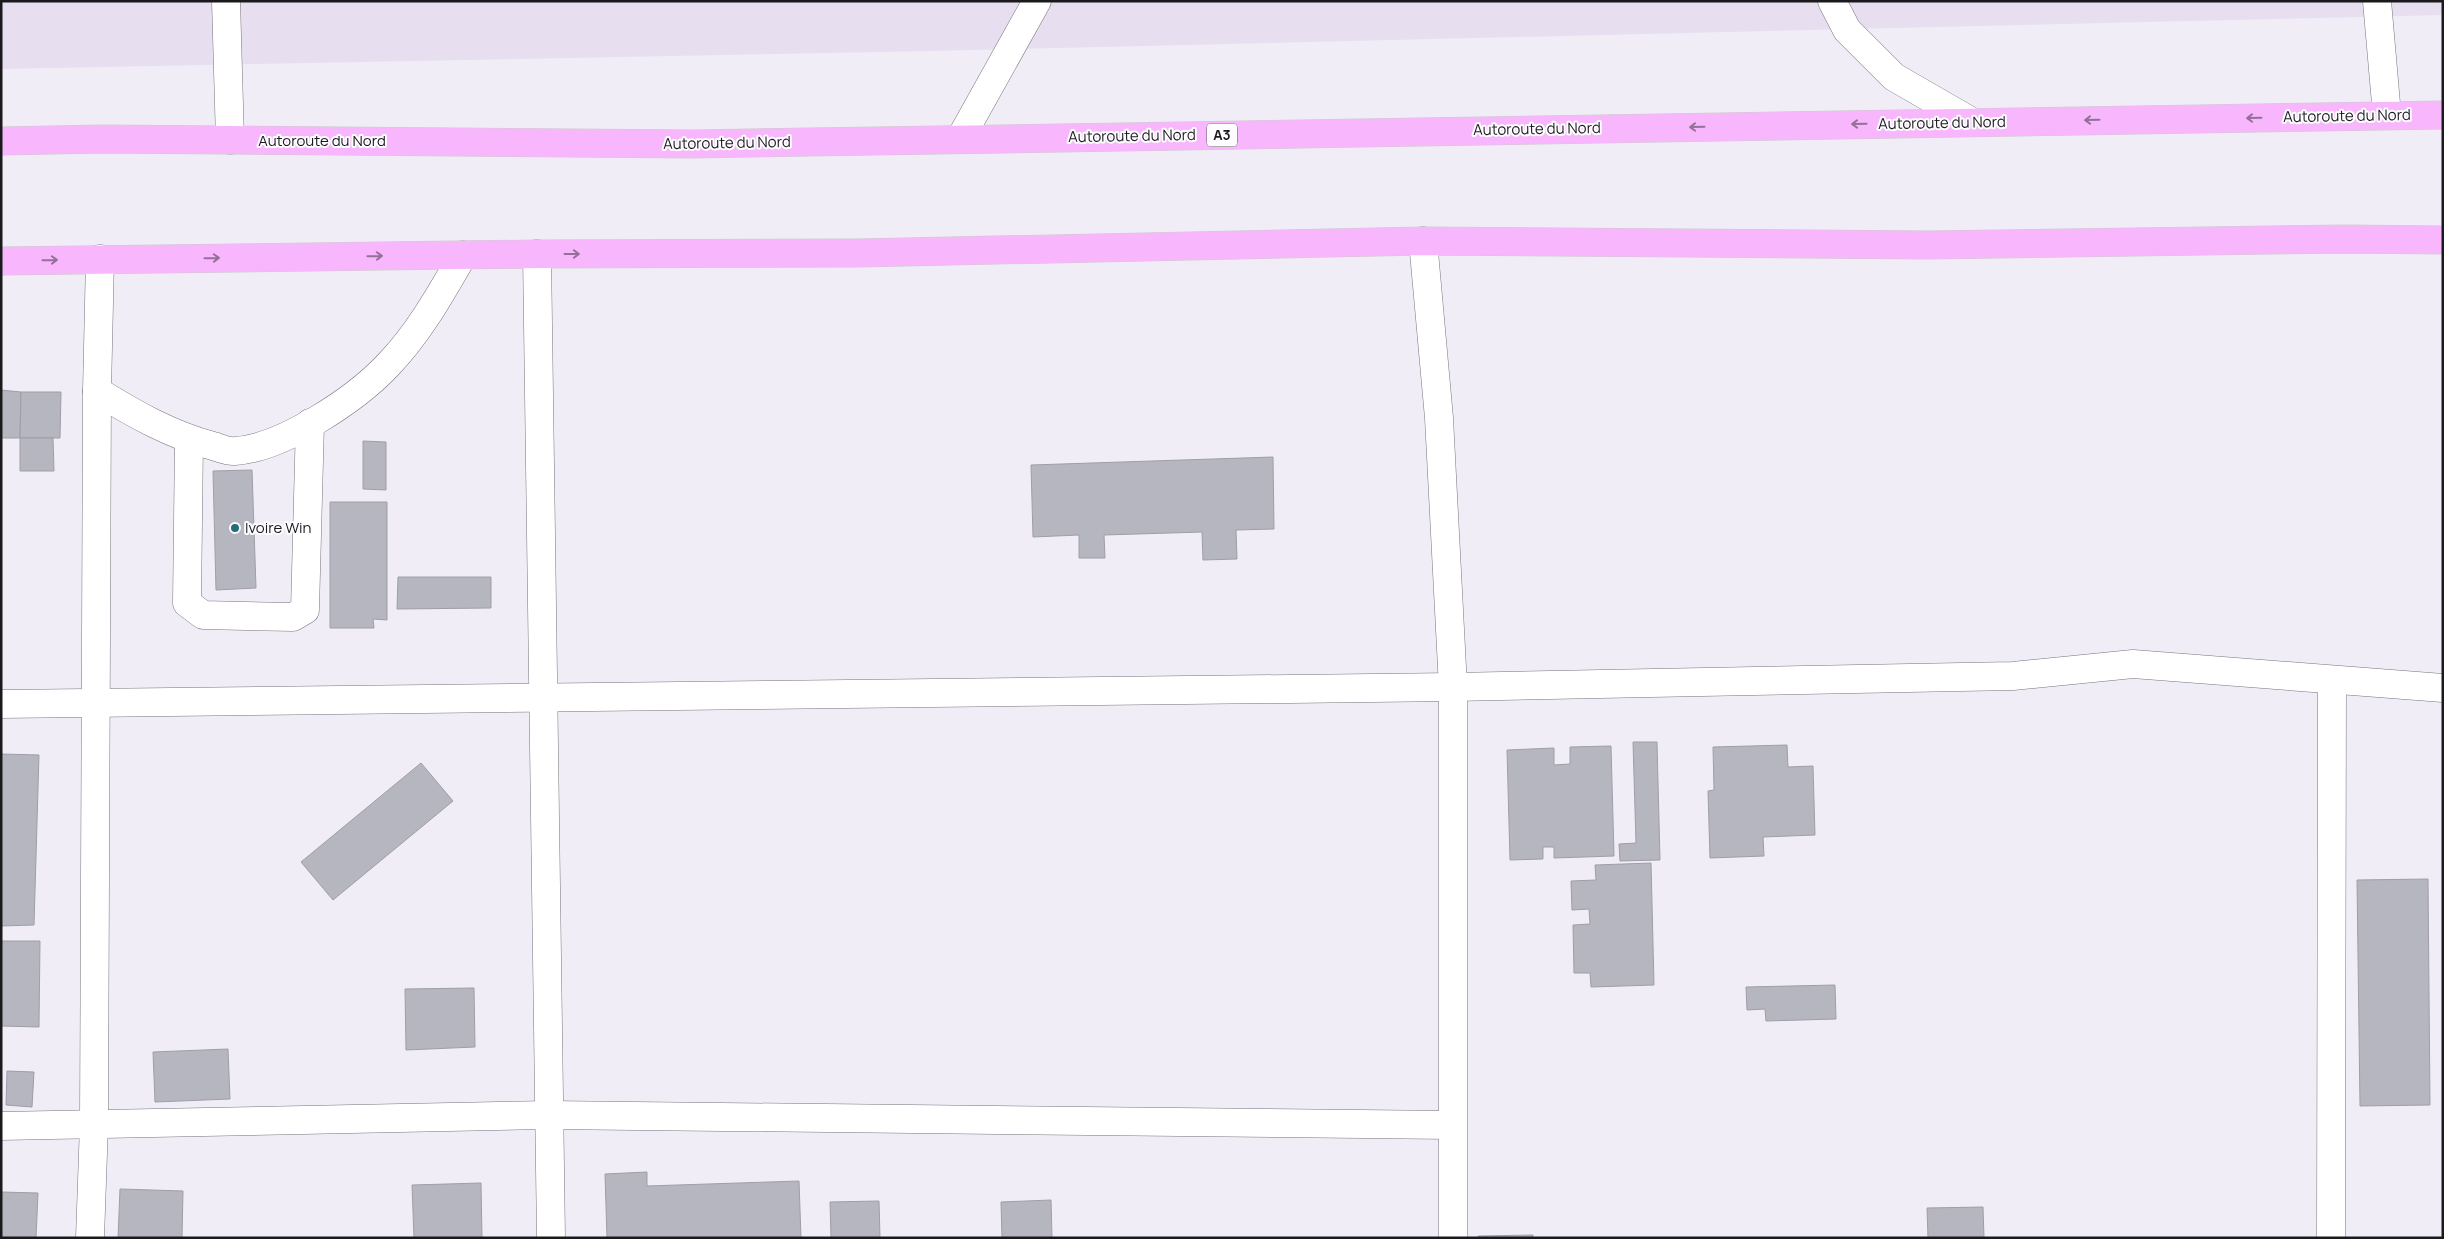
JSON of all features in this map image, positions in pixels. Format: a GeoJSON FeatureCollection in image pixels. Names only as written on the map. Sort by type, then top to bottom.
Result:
{"type":"FeatureCollection","features":[{"type":"Feature","properties":{"kind":"highway","name":"Autoroute du Nord"},"geometry":{"type":"LineString","coordinates":[[1,141],[230,140],[694,144],[2387,115],[2443,116]]}},
{"type":"Feature","properties":{"kind":"highway"},"geometry":{"type":"LineString","coordinates":[[1,261],[537,254],[859,253],[1423,241],[1928,245],[2345,239],[2443,240]]}},
{"type":"Feature","properties":{"kind":"street"},"geometry":{"type":"LineString","coordinates":[[226,1],[230,140]]}},
{"type":"Feature","properties":{"kind":"street"},"geometry":{"type":"LineString","coordinates":[[960,139],[1037,1]]}},
{"type":"Feature","properties":{"kind":"street"},"geometry":{"type":"LineString","coordinates":[[1832,1],[1847,30],[1894,77],[1972,122]]}},
{"type":"Feature","properties":{"kind":"street"},"geometry":{"type":"LineString","coordinates":[[2377,1],[2387,115]]}},
{"type":"Feature","properties":{"kind":"street"},"geometry":{"type":"LineString","coordinates":[[1423,241],[1439,418],[1453,688],[1451,1125],[1453,1238]]}},
{"type":"Feature","properties":{"kind":"street"},"geometry":{"type":"LineString","coordinates":[[537,254],[551,1238]]}},
{"type":"Feature","properties":{"kind":"street"},"geometry":{"type":"LineString","coordinates":[[97,391],[146,420],[189,440],[234,451],[277,440],[330,413],[388,365],[436,303],[463,255]]}},
{"type":"Feature","properties":{"kind":"street"},"geometry":{"type":"LineString","coordinates":[[90,1238],[94,1124],[97,391],[100,259]]}},
{"type":"Feature","properties":{"kind":"street"},"geometry":{"type":"LineString","coordinates":[[189,440],[187,603],[203,615],[293,617],[305,610],[310,424]]}},
{"type":"Feature","properties":{"kind":"street"},"geometry":{"type":"LineString","coordinates":[[1,704],[1453,688],[2013,676],[2133,664],[2443,688]]}},
{"type":"Feature","properties":{"kind":"street"},"geometry":{"type":"LineString","coordinates":[[2331,1238],[2332,680]]}},
{"type":"Feature","properties":{"kind":"street"},"geometry":{"type":"LineString","coordinates":[[1,1126],[549,1115],[1451,1125]]}},
{"type":"Feature","properties":{"kind":"shaded area"},"geometry":{"type":"Polygon","coordinates":[[[1,1],[2443,1],[2443,15],[933,51],[1,69],[1,1]]]}},
{"type":"Feature","properties":{"kind":"building"},"geometry":{"type":"Polygon","coordinates":[[[1,390],[21,392],[20,438],[1,438],[1,390]]]}},
{"type":"Feature","properties":{"kind":"building"},"geometry":{"type":"Polygon","coordinates":[[[21,392],[61,392],[60,438],[20,438],[21,392]]]}},
{"type":"Feature","properties":{"kind":"building"},"geometry":{"type":"Polygon","coordinates":[[[20,438],[53,438],[54,471],[20,471],[20,438]]]}},
{"type":"Feature","properties":{"kind":"building"},"geometry":{"type":"Polygon","coordinates":[[[363,441],[386,442],[386,490],[363,489],[363,441]]]}},
{"type":"Feature","properties":{"kind":"building"},"geometry":{"type":"Polygon","coordinates":[[[1273,457],[1274,529],[1236,530],[1237,559],[1203,560],[1202,532],[1104,535],[1105,558],[1079,558],[1079,535],[1033,537],[1031,465],[1273,457]]]}},
{"type":"Feature","properties":{"kind":"building"},"geometry":{"type":"Polygon","coordinates":[[[252,470],[256,588],[216,590],[213,471],[252,470]]]}},
{"type":"Feature","properties":{"kind":"building"},"geometry":{"type":"Polygon","coordinates":[[[330,502],[387,502],[387,620],[373,619],[374,628],[330,628],[330,502]]]}},
{"type":"Feature","properties":{"kind":"building"},"geometry":{"type":"Polygon","coordinates":[[[398,577],[491,577],[491,608],[397,609],[398,577]]]}},
{"type":"Feature","properties":{"kind":"building"},"geometry":{"type":"Polygon","coordinates":[[[1633,742],[1657,742],[1660,860],[1620,861],[1619,844],[1636,843],[1633,742]]]}},
{"type":"Feature","properties":{"kind":"building"},"geometry":{"type":"Polygon","coordinates":[[[1787,745],[1788,767],[1813,766],[1815,835],[1763,837],[1764,856],[1710,858],[1708,791],[1714,790],[1713,747],[1787,745]]]}},
{"type":"Feature","properties":{"kind":"building"},"geometry":{"type":"Polygon","coordinates":[[[1611,746],[1614,856],[1554,858],[1554,847],[1543,847],[1543,859],[1510,860],[1507,750],[1554,748],[1554,765],[1570,764],[1570,747],[1611,746]]]}},
{"type":"Feature","properties":{"kind":"building"},"geometry":{"type":"Polygon","coordinates":[[[1,754],[39,755],[34,925],[1,926],[1,754]]]}},
{"type":"Feature","properties":{"kind":"building"},"geometry":{"type":"Polygon","coordinates":[[[421,763],[453,801],[333,900],[301,862],[421,763]]]}},
{"type":"Feature","properties":{"kind":"building"},"geometry":{"type":"Polygon","coordinates":[[[1651,863],[1654,985],[1591,987],[1590,973],[1574,973],[1573,925],[1590,924],[1589,909],[1572,910],[1571,881],[1596,880],[1595,865],[1651,863]]]}},
{"type":"Feature","properties":{"kind":"building"},"geometry":{"type":"Polygon","coordinates":[[[2428,879],[2430,1105],[2360,1106],[2357,880],[2428,879]]]}},
{"type":"Feature","properties":{"kind":"building"},"geometry":{"type":"Polygon","coordinates":[[[1,941],[40,941],[39,1027],[1,1026],[1,941]]]}},
{"type":"Feature","properties":{"kind":"building"},"geometry":{"type":"Polygon","coordinates":[[[1835,985],[1836,1019],[1766,1021],[1765,1009],[1747,1010],[1746,987],[1835,985]]]}},
{"type":"Feature","properties":{"kind":"building"},"geometry":{"type":"Polygon","coordinates":[[[474,988],[475,1047],[406,1050],[405,989],[474,988]]]}},
{"type":"Feature","properties":{"kind":"building"},"geometry":{"type":"Polygon","coordinates":[[[228,1049],[230,1099],[155,1102],[153,1052],[228,1049]]]}},
{"type":"Feature","properties":{"kind":"building"},"geometry":{"type":"Polygon","coordinates":[[[7,1071],[34,1072],[32,1107],[6,1105],[7,1071]]]}},
{"type":"Feature","properties":{"kind":"building"},"geometry":{"type":"Polygon","coordinates":[[[647,1172],[647,1186],[799,1181],[801,1238],[607,1238],[605,1174],[647,1172]]]}},
{"type":"Feature","properties":{"kind":"building"},"geometry":{"type":"Polygon","coordinates":[[[481,1183],[482,1238],[414,1238],[412,1185],[481,1183]]]}},
{"type":"Feature","properties":{"kind":"building"},"geometry":{"type":"Polygon","coordinates":[[[120,1189],[183,1191],[182,1238],[118,1238],[120,1189]]]}},
{"type":"Feature","properties":{"kind":"building"},"geometry":{"type":"Polygon","coordinates":[[[1,1192],[38,1193],[36,1238],[1,1238],[1,1192]]]}},
{"type":"Feature","properties":{"kind":"building"},"geometry":{"type":"Polygon","coordinates":[[[1051,1200],[1052,1238],[1002,1238],[1001,1202],[1051,1200]]]}},
{"type":"Feature","properties":{"kind":"building"},"geometry":{"type":"Polygon","coordinates":[[[879,1201],[880,1238],[831,1238],[830,1202],[879,1201]]]}},
{"type":"Feature","properties":{"kind":"building"},"geometry":{"type":"Polygon","coordinates":[[[1983,1207],[1984,1238],[1928,1238],[1927,1208],[1983,1207]]]}},
{"type":"Feature","properties":{"kind":"building"},"geometry":{"type":"Polygon","coordinates":[[[1533,1235],[1533,1238],[1478,1238],[1478,1236],[1533,1235]]]}},
{"type":"Feature","properties":{"kind":"place","name":"Ivoire Win"},"geometry":{"type":"Point","coordinates":[235,528]}}]}
